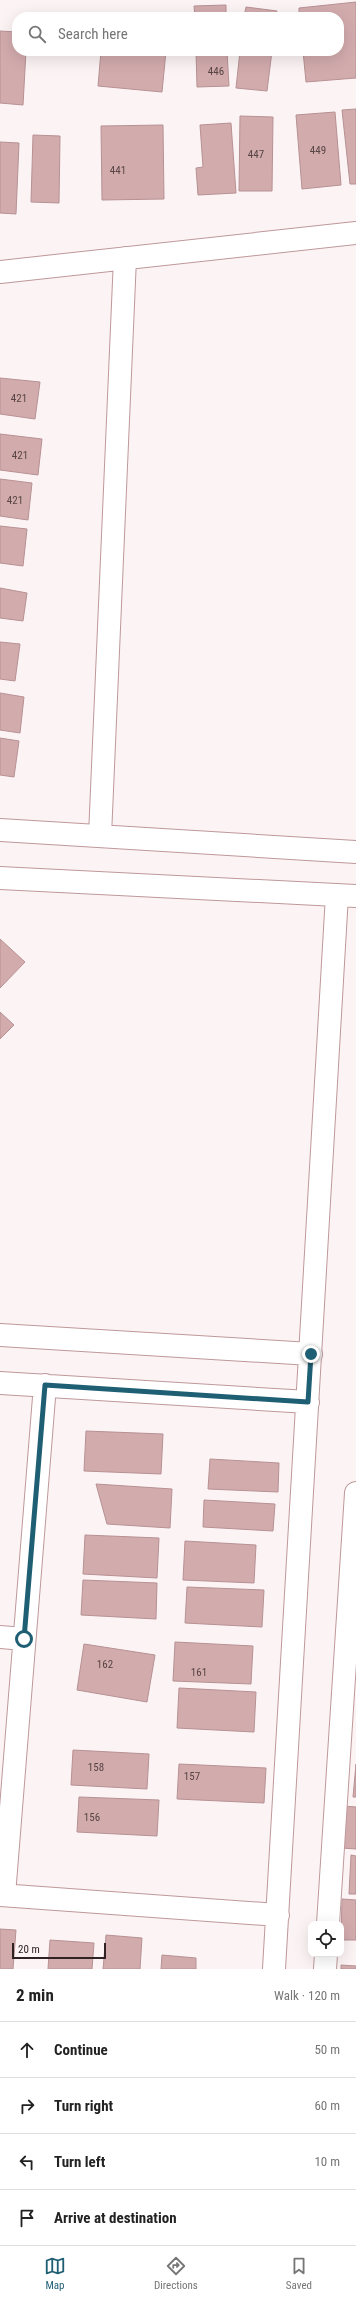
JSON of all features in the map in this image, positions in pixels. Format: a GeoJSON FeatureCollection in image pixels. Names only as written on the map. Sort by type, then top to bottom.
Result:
{"type":"FeatureCollection","features":[{"type":"Feature","properties":{"kind":"street"},"geometry":{"type":"LineString","coordinates":[[0,272],[356,233]]}},
{"type":"Feature","properties":{"kind":"street"},"geometry":{"type":"LineString","coordinates":[[100,836],[125,258]]}},
{"type":"Feature","properties":{"kind":"street"},"geometry":{"type":"LineString","coordinates":[[0,830],[356,852]]}},
{"type":"Feature","properties":{"kind":"street"},"geometry":{"type":"LineString","coordinates":[[0,878],[347,896],[311,1354],[274,1969]]}},
{"type":"Feature","properties":{"kind":"street"},"geometry":{"type":"LineString","coordinates":[[0,1335],[311,1354]]}},
{"type":"Feature","properties":{"kind":"street"},"geometry":{"type":"LineString","coordinates":[[0,1382],[308,1402]]}},
{"type":"Feature","properties":{"kind":"street"},"geometry":{"type":"LineString","coordinates":[[45,1385],[2,1895],[278,1915]]}},
{"type":"Feature","properties":{"kind":"street"},"geometry":{"type":"LineString","coordinates":[[328,1921],[356,1493]]}},
{"type":"Feature","properties":{"kind":"street"},"geometry":{"type":"LineString","coordinates":[[0,1638],[24,1639]]}},
{"type":"Feature","properties":{"kind":"street"},"geometry":{"type":"LineString","coordinates":[[325,1969],[326,1957]]}},
{"type":"Feature","properties":{"kind":"building"},"geometry":{"type":"Polygon","coordinates":[[[356,2],[356,78],[306,82],[303,56],[344,56],[344,12],[299,12],[299,8],[356,2]]]}},
{"type":"Feature","properties":{"kind":"building"},"geometry":{"type":"Polygon","coordinates":[[[226,5],[226,12],[195,12],[194,6],[226,5]]]}},
{"type":"Feature","properties":{"kind":"building"},"geometry":{"type":"Polygon","coordinates":[[[246,7],[277,11],[277,12],[245,12],[246,7]]]}},
{"type":"Feature","properties":{"kind":"building"},"geometry":{"type":"Polygon","coordinates":[[[0,31],[12,32],[12,56],[26,56],[23,105],[0,103],[0,31]]]}},
{"type":"Feature","properties":{"kind":"building"},"geometry":{"type":"Polygon","coordinates":[[[101,56],[166,56],[162,92],[98,86],[101,56]]]}},
{"type":"Feature","properties":{"kind":"building"},"geometry":{"type":"Polygon","coordinates":[[[196,56],[227,56],[229,86],[197,87],[196,56]]]}},
{"type":"Feature","properties":{"kind":"building"},"geometry":{"type":"Polygon","coordinates":[[[239,56],[271,56],[267,91],[236,88],[239,56]]]}},
{"type":"Feature","properties":{"kind":"building"},"geometry":{"type":"Polygon","coordinates":[[[356,109],[356,184],[350,184],[342,110],[356,109]]]}},
{"type":"Feature","properties":{"kind":"building"},"geometry":{"type":"Polygon","coordinates":[[[335,112],[341,185],[302,189],[296,115],[335,112]]]}},
{"type":"Feature","properties":{"kind":"building"},"geometry":{"type":"Polygon","coordinates":[[[240,116],[273,117],[272,191],[239,191],[240,116]]]}},
{"type":"Feature","properties":{"kind":"building"},"geometry":{"type":"Polygon","coordinates":[[[231,123],[236,193],[198,195],[196,168],[203,167],[200,125],[231,123]]]}},
{"type":"Feature","properties":{"kind":"building"},"geometry":{"type":"Polygon","coordinates":[[[163,125],[164,199],[102,200],[101,126],[163,125]]]}},
{"type":"Feature","properties":{"kind":"building"},"geometry":{"type":"Polygon","coordinates":[[[33,135],[60,136],[59,203],[31,202],[33,135]]]}},
{"type":"Feature","properties":{"kind":"building"},"geometry":{"type":"Polygon","coordinates":[[[0,142],[19,143],[16,214],[0,213],[0,142]]]}},
{"type":"Feature","properties":{"kind":"building"},"geometry":{"type":"Polygon","coordinates":[[[0,378],[40,382],[35,419],[0,414],[0,378]]]}},
{"type":"Feature","properties":{"kind":"building"},"geometry":{"type":"Polygon","coordinates":[[[0,434],[42,439],[38,475],[0,470],[0,434]]]}},
{"type":"Feature","properties":{"kind":"building"},"geometry":{"type":"Polygon","coordinates":[[[0,479],[32,483],[28,520],[0,516],[0,479]]]}},
{"type":"Feature","properties":{"kind":"building"},"geometry":{"type":"Polygon","coordinates":[[[0,526],[27,529],[23,566],[0,563],[0,526]]]}},
{"type":"Feature","properties":{"kind":"building"},"geometry":{"type":"Polygon","coordinates":[[[0,588],[27,593],[23,621],[0,618],[0,588]]]}},
{"type":"Feature","properties":{"kind":"building"},"geometry":{"type":"Polygon","coordinates":[[[0,642],[20,644],[15,681],[0,679],[0,642]]]}},
{"type":"Feature","properties":{"kind":"building"},"geometry":{"type":"Polygon","coordinates":[[[0,693],[24,697],[20,733],[0,730],[0,693]]]}},
{"type":"Feature","properties":{"kind":"building"},"geometry":{"type":"Polygon","coordinates":[[[0,738],[19,741],[14,777],[0,775],[0,738]]]}},
{"type":"Feature","properties":{"kind":"building"},"geometry":{"type":"Polygon","coordinates":[[[0,939],[25,962],[0,988],[0,939]]]}},
{"type":"Feature","properties":{"kind":"building"},"geometry":{"type":"Polygon","coordinates":[[[0,1012],[14,1025],[0,1039],[0,1012]]]}},
{"type":"Feature","properties":{"kind":"building"},"geometry":{"type":"Polygon","coordinates":[[[86,1431],[163,1434],[161,1474],[84,1471],[86,1431]]]}},
{"type":"Feature","properties":{"kind":"building"},"geometry":{"type":"Polygon","coordinates":[[[210,1459],[279,1463],[278,1492],[208,1489],[210,1459]]]}},
{"type":"Feature","properties":{"kind":"building"},"geometry":{"type":"Polygon","coordinates":[[[96,1484],[172,1489],[170,1528],[107,1524],[96,1484]]]}},
{"type":"Feature","properties":{"kind":"building"},"geometry":{"type":"Polygon","coordinates":[[[204,1500],[275,1504],[273,1531],[203,1527],[204,1500]]]}},
{"type":"Feature","properties":{"kind":"building"},"geometry":{"type":"Polygon","coordinates":[[[85,1535],[159,1538],[157,1578],[83,1574],[85,1535]]]}},
{"type":"Feature","properties":{"kind":"building"},"geometry":{"type":"Polygon","coordinates":[[[185,1541],[256,1545],[254,1583],[183,1580],[185,1541]]]}},
{"type":"Feature","properties":{"kind":"building"},"geometry":{"type":"Polygon","coordinates":[[[83,1580],[157,1583],[156,1619],[81,1615],[83,1580]]]}},
{"type":"Feature","properties":{"kind":"building"},"geometry":{"type":"Polygon","coordinates":[[[187,1587],[264,1590],[262,1627],[185,1623],[187,1587]]]}},
{"type":"Feature","properties":{"kind":"building"},"geometry":{"type":"Polygon","coordinates":[[[175,1642],[253,1646],[251,1684],[173,1681],[175,1642]]]}},
{"type":"Feature","properties":{"kind":"building"},"geometry":{"type":"Polygon","coordinates":[[[84,1644],[155,1655],[147,1702],[77,1690],[84,1644]]]}},
{"type":"Feature","properties":{"kind":"building"},"geometry":{"type":"Polygon","coordinates":[[[179,1688],[256,1692],[254,1732],[177,1728],[179,1688]]]}},
{"type":"Feature","properties":{"kind":"building"},"geometry":{"type":"Polygon","coordinates":[[[73,1750],[149,1754],[147,1789],[71,1785],[73,1750]]]}},
{"type":"Feature","properties":{"kind":"building"},"geometry":{"type":"Polygon","coordinates":[[[179,1764],[266,1768],[264,1803],[177,1799],[179,1764]]]}},
{"type":"Feature","properties":{"kind":"building"},"geometry":{"type":"Polygon","coordinates":[[[356,1764],[356,1797],[353,1797],[356,1764]]]}},
{"type":"Feature","properties":{"kind":"building"},"geometry":{"type":"Polygon","coordinates":[[[79,1797],[159,1800],[157,1836],[77,1832],[79,1797]]]}},
{"type":"Feature","properties":{"kind":"building"},"geometry":{"type":"Polygon","coordinates":[[[343,1806],[356,1807],[356,1849],[342,1848],[343,1806]]]}},
{"type":"Feature","properties":{"kind":"building"},"geometry":{"type":"Polygon","coordinates":[[[351,1855],[356,1856],[356,1894],[349,1894],[351,1855]]]}},
{"type":"Feature","properties":{"kind":"building"},"geometry":{"type":"Polygon","coordinates":[[[342,1899],[356,1900],[356,1940],[344,1940],[344,1921],[341,1921],[342,1899]]]}},
{"type":"Feature","properties":{"kind":"building"},"geometry":{"type":"Polygon","coordinates":[[[0,1929],[16,1930],[13,1969],[0,1969],[0,1929]]]}},
{"type":"Feature","properties":{"kind":"building"},"geometry":{"type":"Polygon","coordinates":[[[106,1935],[142,1938],[140,1969],[103,1969],[106,1935]]]}},
{"type":"Feature","properties":{"kind":"building"},"geometry":{"type":"Polygon","coordinates":[[[50,1940],[94,1943],[92,1969],[48,1969],[50,1940]]]}},
{"type":"Feature","properties":{"kind":"building"},"geometry":{"type":"Polygon","coordinates":[[[162,1955],[196,1958],[196,1969],[161,1969],[162,1955]]]}},
{"type":"Feature","properties":{"kind":"building"},"geometry":{"type":"Polygon","coordinates":[[[341,1965],[356,1966],[356,1969],[341,1969],[341,1965]]]}},
{"type":"Feature","properties":{"kind":"route"},"geometry":{"type":"LineString","coordinates":[[24,1639],[45,1385],[308,1402],[311,1354]]}}]}
